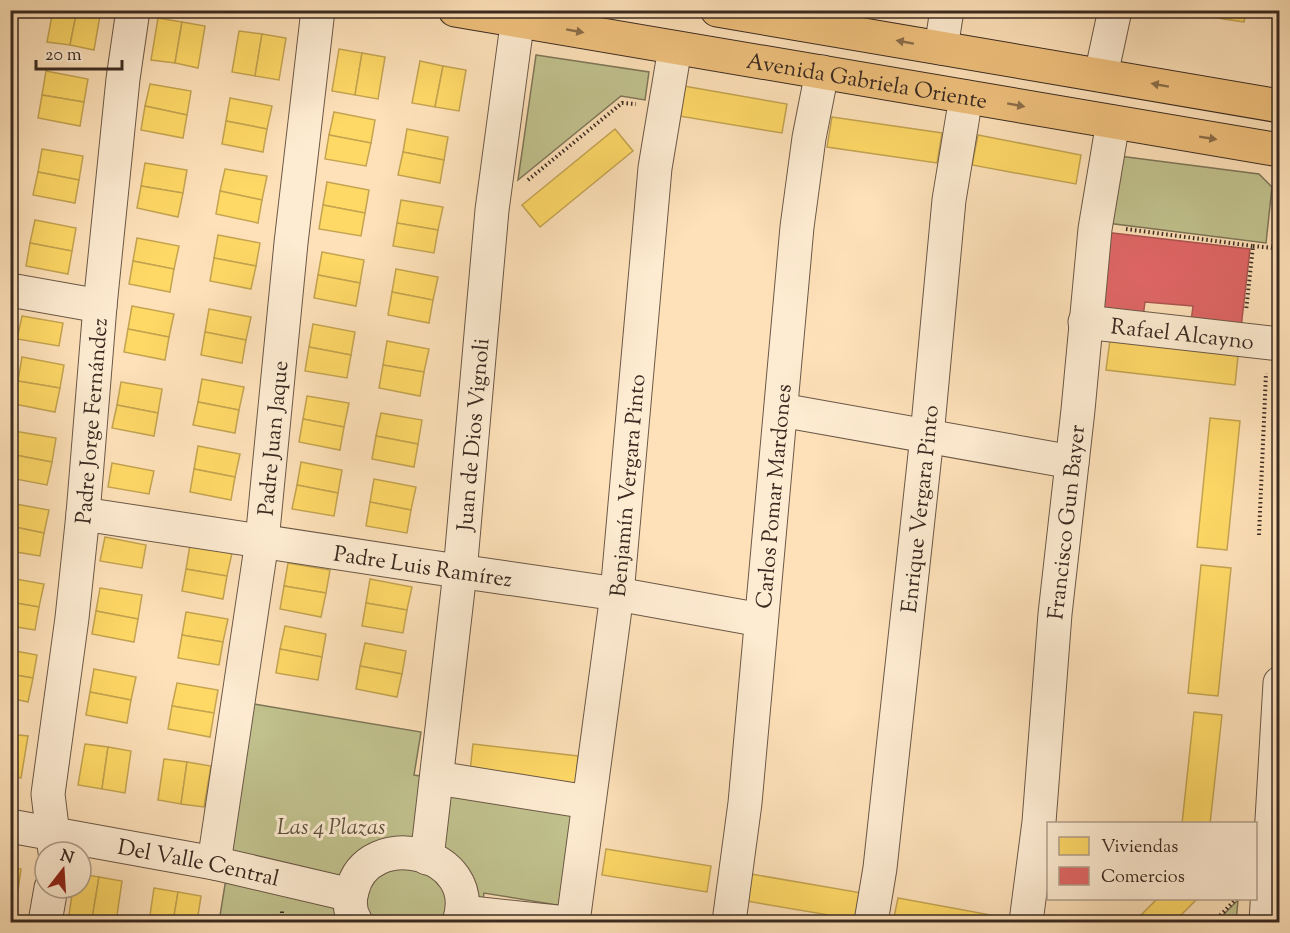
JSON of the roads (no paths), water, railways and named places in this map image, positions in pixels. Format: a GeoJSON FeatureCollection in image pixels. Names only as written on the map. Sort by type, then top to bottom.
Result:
{"type":"FeatureCollection","features":[{"type":"Feature","properties":{"kind":"main road","name":"Avenida Gabriela Oriente"},"geometry":{"type":"LineString","coordinates":[[455,10],[518,16],[675,48],[1113,122],[1279,166]]}},
{"type":"Feature","properties":{"kind":"main road","name":"Avenida Gabriela Oriente"},"geometry":{"type":"LineString","coordinates":[[717,10],[778,16],[941,48],[1280,106]]}},
{"type":"Feature","properties":{"kind":"street","name":"Padre Jorge Fernández"},"geometry":{"type":"LineString","coordinates":[[54,840],[48,794],[67,664],[83,514],[100,306],[123,79],[133,10]]}},
{"type":"Feature","properties":{"kind":"street","name":"Padre Juan Jaque"},"geometry":{"type":"LineString","coordinates":[[214,863],[262,541],[297,186],[318,10]]}},
{"type":"Feature","properties":{"kind":"street"},"geometry":{"type":"LineString","coordinates":[[941,48],[947,10]]}},
{"type":"Feature","properties":{"kind":"street"},"geometry":{"type":"LineString","coordinates":[[1101,75],[1115,10]]}},
{"type":"Feature","properties":{"kind":"street","name":"Juan de Dios Vignoli"},"geometry":{"type":"LineString","coordinates":[[428,858],[460,572],[492,210],[518,16]]}},
{"type":"Feature","properties":{"kind":"street","name":"Benjamín Vergara Pinto"},"geometry":{"type":"LineString","coordinates":[[573,922],[617,594],[654,178],[675,48]]}},
{"type":"Feature","properties":{"kind":"street","name":"Carlos Pomar Mardones"},"geometry":{"type":"LineString","coordinates":[[729,922],[745,803],[799,215],[822,72]]}},
{"type":"Feature","properties":{"kind":"street","name":"Enrique Vergara Pinto"},"geometry":{"type":"LineString","coordinates":[[871,922],[880,868],[927,436],[949,200],[966,97]]}},
{"type":"Feature","properties":{"kind":"street","name":"Francisco Gun Bayer"},"geometry":{"type":"LineString","coordinates":[[1026,922],[1039,822],[1055,614],[1095,229],[1113,122]]}},
{"type":"Feature","properties":{"kind":"street"},"geometry":{"type":"LineString","coordinates":[[10,290],[100,306]]}},
{"type":"Feature","properties":{"kind":"street","name":"Rafael Alcayno"},"geometry":{"type":"LineString","coordinates":[[1085,322],[1280,344]]}},
{"type":"Feature","properties":{"kind":"street"},"geometry":{"type":"LineString","coordinates":[[781,410],[1072,462]]}},
{"type":"Feature","properties":{"kind":"street","name":"Padre Luis Ramírez"},"geometry":{"type":"LineString","coordinates":[[83,514],[617,594],[761,620]]}},
{"type":"Feature","properties":{"kind":"street"},"geometry":{"type":"LineString","coordinates":[[1266,922],[1280,683]]}},
{"type":"Feature","properties":{"kind":"street"},"geometry":{"type":"LineString","coordinates":[[437,778],[588,802]]}},
{"type":"Feature","properties":{"kind":"street","name":"Del Valle Central"},"geometry":{"type":"LineString","coordinates":[[10,826],[46,840]]}},
{"type":"Feature","properties":{"kind":"street","name":"Del Valle Central"},"geometry":{"type":"LineString","coordinates":[[93,848],[214,863],[353,909]]}},
{"type":"Feature","properties":{"kind":"street"},"geometry":{"type":"LineString","coordinates":[[353,909],[359,874],[366,865],[386,854],[399,853],[428,858],[450,871],[462,892],[461,917],[556,922]]}},
{"type":"Feature","properties":{"kind":"street"},"geometry":{"type":"LineString","coordinates":[[45,922],[49,900]]}},
{"type":"Feature","properties":{"kind":"park label","name":"Las 4 Plazas"},"geometry":{"type":"Point","coordinates":[331,826]}}]}
